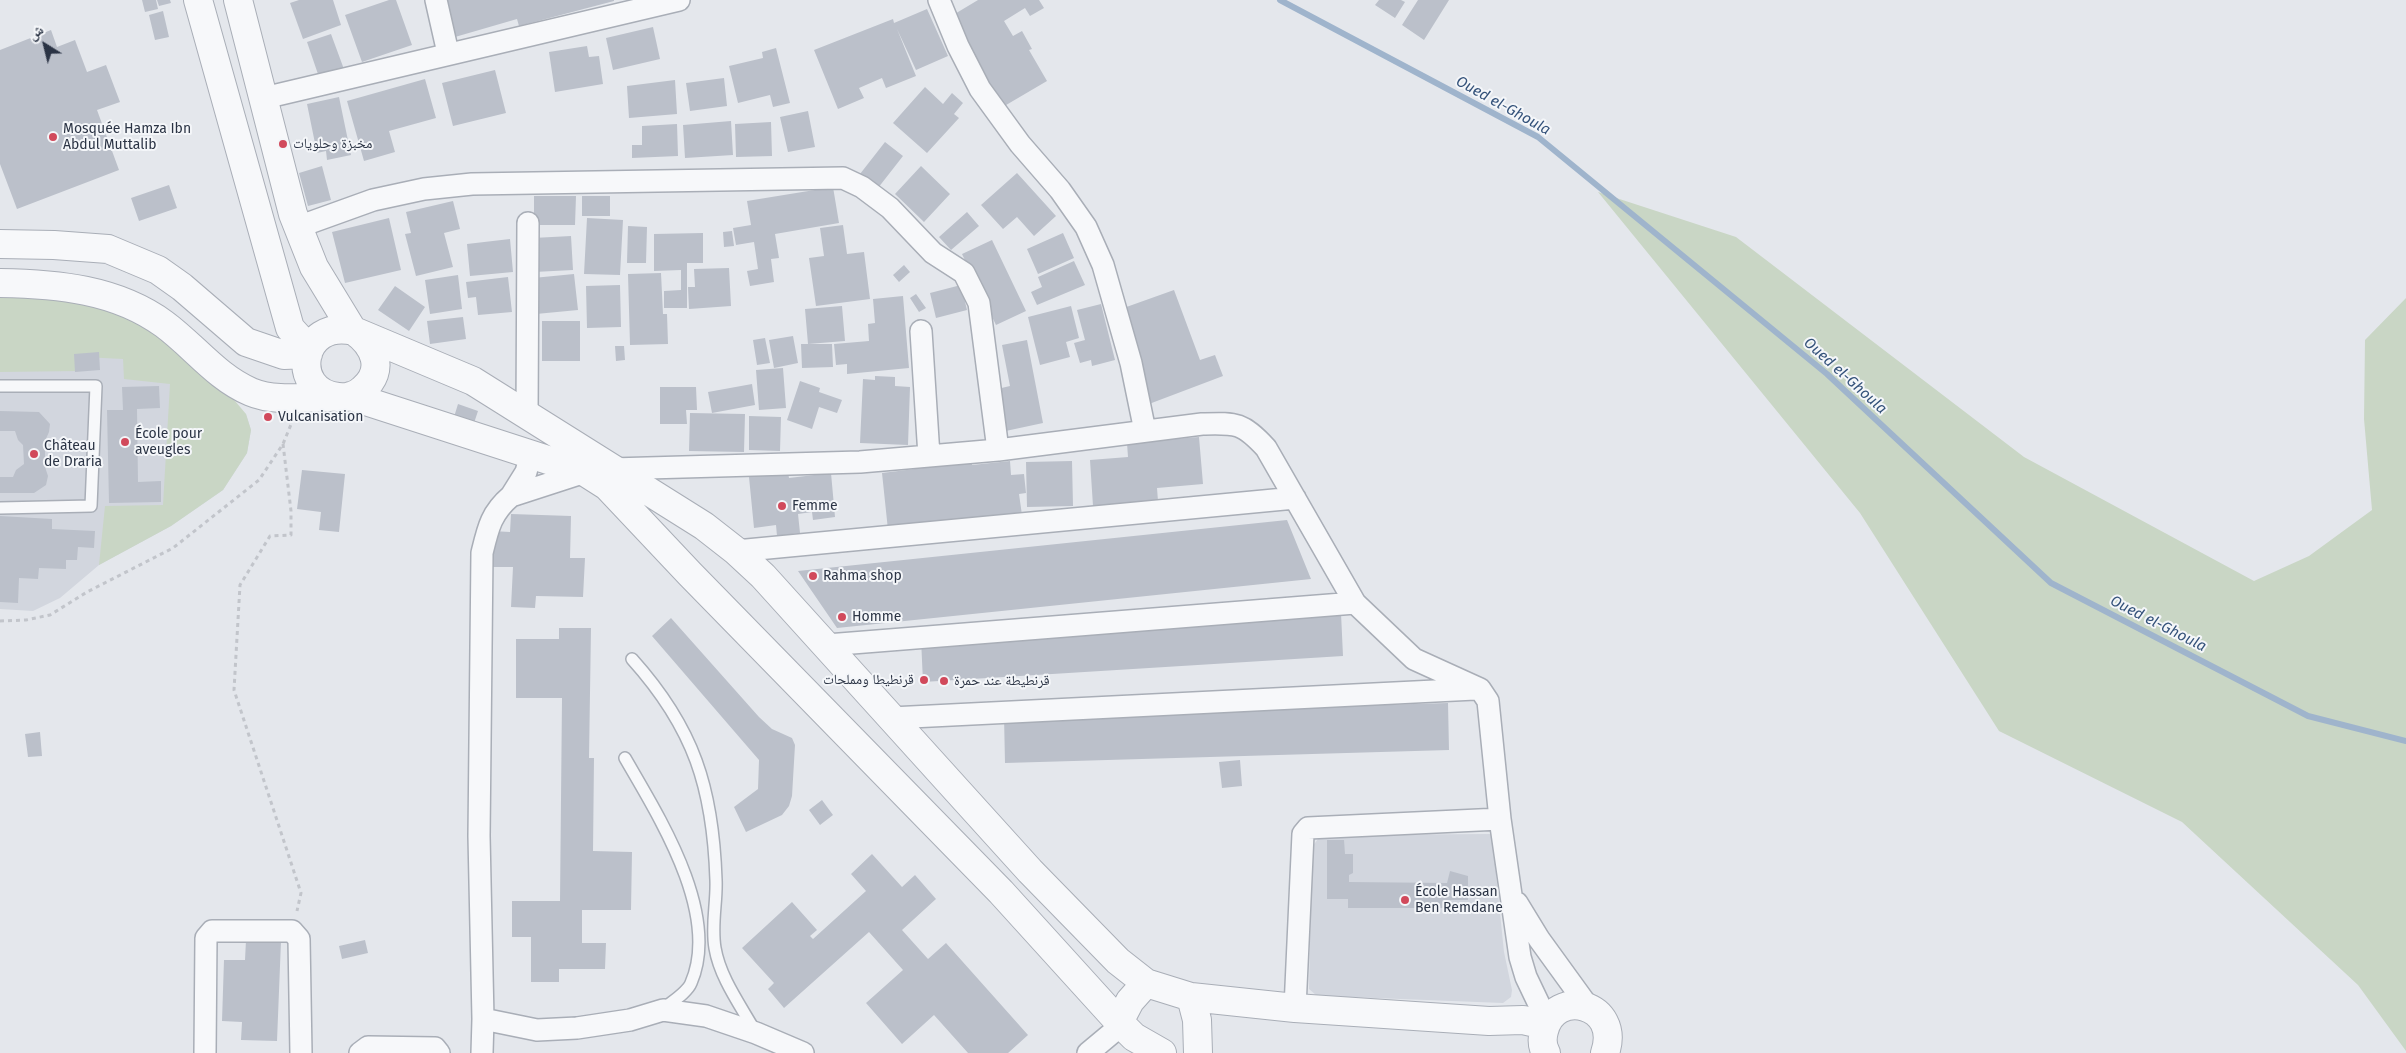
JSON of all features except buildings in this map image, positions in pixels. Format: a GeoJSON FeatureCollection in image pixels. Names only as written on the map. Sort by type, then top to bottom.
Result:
{"type":"FeatureCollection","features":[{"type":"Feature","properties":{"kind":"street"},"geometry":{"type":"LineString","coordinates":[[198,0],[290,328],[308,351]]}},
{"type":"Feature","properties":{"kind":"street"},"geometry":{"type":"LineString","coordinates":[[238,0],[293,214],[298,227],[314,267],[353,331],[366,339],[373,349],[375,369],[366,386],[329,397]]}},
{"type":"Feature","properties":{"kind":"street"},"geometry":{"type":"LineString","coordinates":[[436,0],[448,53]]}},
{"type":"Feature","properties":{"kind":"street"},"geometry":{"type":"LineString","coordinates":[[264,98],[448,53],[679,0]]}},
{"type":"Feature","properties":{"kind":"street"},"geometry":{"type":"LineString","coordinates":[[939,0],[958,46],[980,89],[1020,144],[1060,190],[1086,227],[1103,265],[1128,354],[1145,431]]}},
{"type":"Feature","properties":{"kind":"street"},"geometry":{"type":"LineString","coordinates":[[298,227],[372,200],[424,189],[472,184],[843,178],[862,187],[890,208],[933,253],[964,273],[979,303],[998,450]]}},
{"type":"Feature","properties":{"kind":"street"},"geometry":{"type":"LineString","coordinates":[[528,223],[528,416]]}},
{"type":"Feature","properties":{"kind":"street"},"geometry":{"type":"LineString","coordinates":[[0,244],[54,244],[108,249],[158,270],[182,287],[246,342],[284,355],[308,351]]}},
{"type":"Feature","properties":{"kind":"street"},"geometry":{"type":"LineString","coordinates":[[0,283],[51,284],[98,292],[163,323],[222,376],[252,392],[275,396],[329,397],[531,454],[585,472],[607,486],[690,574],[994,885],[1119,1022],[1134,1037],[1162,1053]]}},
{"type":"Feature","properties":{"kind":"street"},"geometry":{"type":"LineString","coordinates":[[329,397],[313,384],[306,369],[308,351],[314,340],[330,330],[342,328],[353,331],[472,381],[704,526],[736,551],[763,576],[1030,871],[1118,961],[1146,983],[1191,997],[1295,1008],[1489,1021],[1522,1020],[1546,1023]]}},
{"type":"Feature","properties":{"kind":"street"},"geometry":{"type":"LineString","coordinates":[[921,331],[929,456]]}},
{"type":"Feature","properties":{"kind":"street"},"geometry":{"type":"LineString","coordinates":[[612,469],[860,462],[998,450],[1202,424],[1234,424],[1250,431],[1266,448],[1355,603],[1414,659],[1480,689],[1488,701],[1500,819],[1520,958],[1546,1023]]}},
{"type":"Feature","properties":{"kind":"street"},"geometry":{"type":"LineString","coordinates":[[482,1053],[483,1019],[478,836],[482,552],[489,524],[498,507],[511,496],[526,472],[531,454]]}},
{"type":"Feature","properties":{"kind":"street"},"geometry":{"type":"LineString","coordinates":[[511,496],[585,472]]}},
{"type":"Feature","properties":{"kind":"street"},"geometry":{"type":"LineString","coordinates":[[736,551],[1295,498]]}},
{"type":"Feature","properties":{"kind":"street"},"geometry":{"type":"LineString","coordinates":[[827,645],[1355,603]]}},
{"type":"Feature","properties":{"kind":"street"},"geometry":{"type":"LineString","coordinates":[[891,718],[1480,689]]}},
{"type":"Feature","properties":{"kind":"street"},"geometry":{"type":"LineString","coordinates":[[1295,1008],[1303,834],[1308,828],[1500,819]]}},
{"type":"Feature","properties":{"kind":"street"},"geometry":{"type":"LineString","coordinates":[[1510,889],[1538,939],[1590,1008],[1599,1014],[1605,1022],[1609,1032],[1608,1050]]}},
{"type":"Feature","properties":{"kind":"street"},"geometry":{"type":"LineString","coordinates":[[205,1053],[206,938],[212,930],[292,931],[300,939],[301,1053]]}},
{"type":"Feature","properties":{"kind":"street"},"geometry":{"type":"LineString","coordinates":[[1090,1052],[1112,1033],[1130,1001],[1146,983]]}},
{"type":"Feature","properties":{"kind":"street"},"geometry":{"type":"LineString","coordinates":[[1191,997],[1197,1020],[1198,1053]]}},
{"type":"Feature","properties":{"kind":"street"},"geometry":{"type":"LineString","coordinates":[[1546,1053],[1542,1038],[1546,1023],[1555,1012],[1566,1006],[1578,1005],[1590,1008]]}},
{"type":"Feature","properties":{"kind":"street"},"geometry":{"type":"LineString","coordinates":[[483,1019],[537,1030],[577,1028],[630,1020],[662,1010],[706,1016],[756,1033],[803,1053]]}},
{"type":"Feature","properties":{"kind":"street"},"geometry":{"type":"LineString","coordinates":[[360,1053],[368,1047],[435,1048],[439,1053]]}},
{"type":"Feature","properties":{"kind":"lane"},"geometry":{"type":"LineString","coordinates":[[0,386],[96,386],[91,506],[0,508]]}},
{"type":"Feature","properties":{"kind":"lane"},"geometry":{"type":"LineString","coordinates":[[632,659],[657,686],[684,730],[704,780],[711,819],[716,881],[714,946],[720,969],[756,1033]]}},
{"type":"Feature","properties":{"kind":"lane"},"geometry":{"type":"LineString","coordinates":[[626,758],[661,822],[682,868],[697,916],[698,959],[690,985],[662,1010]]}},
{"type":"Feature","properties":{"kind":"path"},"geometry":{"type":"LineString","coordinates":[[0,621],[26,620],[50,615],[87,592],[172,548],[259,480],[283,444],[298,410],[329,397]]}},
{"type":"Feature","properties":{"kind":"path"},"geometry":{"type":"LineString","coordinates":[[283,444],[291,511],[291,535],[270,536],[240,585],[234,690],[301,893],[292,931]]}},
{"type":"Feature","properties":{"kind":"shaded area","name":"École pour aveugles"},"geometry":{"type":"Polygon","coordinates":[[[0,289],[246,414],[251,430],[247,453],[223,490],[171,526],[99,565],[60,598],[33,611],[0,609],[0,289]]]}},
{"type":"Feature","properties":{"kind":"shaded area","name":"École Hassan Ben Remdane"},"geometry":{"type":"Polygon","coordinates":[[[1492,834],[1504,952],[1512,990],[1511,997],[1503,1003],[1324,996],[1316,995],[1309,989],[1312,847],[1318,839],[1327,835],[1492,834]]]}},
{"type":"Feature","properties":{"kind":"green space"},"geometry":{"type":"Polygon","coordinates":[[[1598,192],[1736,237],[2024,457],[2254,581],[2309,556],[2372,510],[2364,419],[2365,340],[2406,298],[2406,1051],[2358,985],[2182,822],[1999,731],[1860,513],[1598,192]]]}},
{"type":"Feature","properties":{"kind":"green space"},"geometry":{"type":"Polygon","coordinates":[[[0,289],[35,289],[136,318],[219,382],[246,414],[251,430],[247,453],[223,490],[171,526],[99,565],[105,506],[163,505],[170,384],[124,379],[123,359],[83,357],[79,371],[0,372],[0,289]]]}},
{"type":"Feature","properties":{"kind":"waterway","name":"Oued el-Ghoula"},"geometry":{"type":"LineString","coordinates":[[1280,0],[1538,137],[1827,374],[2051,583],[2308,716],[2406,741]]}},
{"type":"Feature","properties":{"kind":"place","name":"Mosquée Hamza Ibn Abdul Muttalib"},"geometry":{"type":"Point","coordinates":[53,137]}},
{"type":"Feature","properties":{"kind":"place","name":"مخبزة وحلويات"},"geometry":{"type":"Point","coordinates":[283,144]}},
{"type":"Feature","properties":{"kind":"place","name":"Vulcanisation"},"geometry":{"type":"Point","coordinates":[268,417]}},
{"type":"Feature","properties":{"kind":"place","name":"École pour aveugles"},"geometry":{"type":"Point","coordinates":[125,442]}},
{"type":"Feature","properties":{"kind":"place","name":"Château de Draria"},"geometry":{"type":"Point","coordinates":[34,454]}},
{"type":"Feature","properties":{"kind":"place","name":"Femme"},"geometry":{"type":"Point","coordinates":[782,506]}},
{"type":"Feature","properties":{"kind":"place","name":"Rahma shop"},"geometry":{"type":"Point","coordinates":[813,576]}},
{"type":"Feature","properties":{"kind":"place","name":"Homme"},"geometry":{"type":"Point","coordinates":[842,617]}},
{"type":"Feature","properties":{"kind":"place","name":"قرنطيطا ومملحات"},"geometry":{"type":"Point","coordinates":[924,680]}},
{"type":"Feature","properties":{"kind":"place","name":"قرنطيطة عند حمرة"},"geometry":{"type":"Point","coordinates":[944,681]}},
{"type":"Feature","properties":{"kind":"place","name":"École Hassan Ben Remdane"},"geometry":{"type":"Point","coordinates":[1405,900]}}]}
